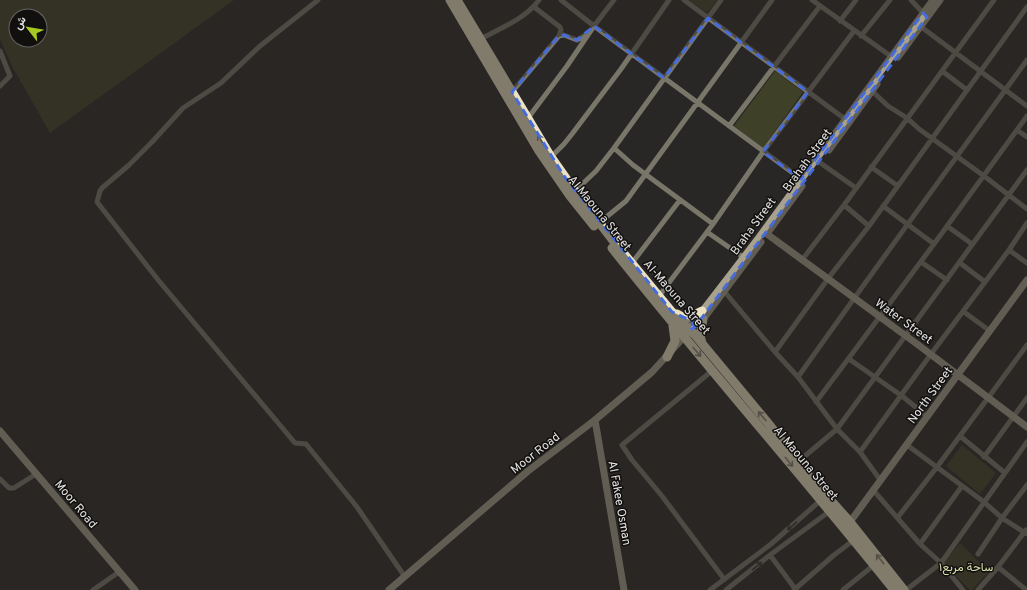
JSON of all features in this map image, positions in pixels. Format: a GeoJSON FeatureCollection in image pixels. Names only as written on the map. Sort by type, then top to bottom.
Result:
{"type":"FeatureCollection","features":[{"type":"Feature","properties":{"kind":"highway","name":"Al Maouna Street"},"geometry":{"type":"LineString","coordinates":[[450,0],[539,151],[558,180],[673,325],[687,334],[713,370],[807,479],[821,500],[894,590]]}},
{"type":"Feature","properties":{"kind":"highway","name":"Al-Maouna Street"},"geometry":{"type":"LineString","coordinates":[[457,0],[551,157],[599,223],[672,312],[687,334],[703,346],[799,461],[807,479],[850,522],[905,590]]}},
{"type":"Feature","properties":{"kind":"highway"},"geometry":{"type":"LineString","coordinates":[[672,312],[685,318],[703,315],[700,336],[703,346]]}},
{"type":"Feature","properties":{"kind":"highway"},"geometry":{"type":"LineString","coordinates":[[667,357],[676,341],[673,325]]}},
{"type":"Feature","properties":{"kind":"street"},"geometry":{"type":"LineString","coordinates":[[318,0],[260,46],[221,83],[183,108],[129,165],[102,188],[97,202],[159,281],[294,443],[306,444],[357,507],[404,577]]}},
{"type":"Feature","properties":{"kind":"street"},"geometry":{"type":"LineString","coordinates":[[480,39],[513,22],[534,7],[539,0]]}},
{"type":"Feature","properties":{"kind":"street"},"geometry":{"type":"LineString","coordinates":[[561,0],[631,54],[801,179]]}},
{"type":"Feature","properties":{"kind":"street"},"geometry":{"type":"LineString","coordinates":[[528,118],[614,0]]}},
{"type":"Feature","properties":{"kind":"street"},"geometry":{"type":"LineString","coordinates":[[551,157],[564,144],[621,69],[669,0]]}},
{"type":"Feature","properties":{"kind":"street"},"geometry":{"type":"LineString","coordinates":[[684,0],[845,119]]}},
{"type":"Feature","properties":{"kind":"street"},"geometry":{"type":"LineString","coordinates":[[575,191],[596,171],[614,148],[721,0]]}},
{"type":"Feature","properties":{"kind":"street"},"geometry":{"type":"LineString","coordinates":[[599,223],[624,204],[772,0]]}},
{"type":"Feature","properties":{"kind":"street"},"geometry":{"type":"LineString","coordinates":[[812,0],[892,57]]}},
{"type":"Feature","properties":{"kind":"street"},"geometry":{"type":"LineString","coordinates":[[840,21],[856,0]]}},
{"type":"Feature","properties":{"kind":"street"},"geometry":{"type":"LineString","coordinates":[[861,36],[890,0]]}},
{"type":"Feature","properties":{"kind":"street"},"geometry":{"type":"LineString","coordinates":[[911,0],[925,15]]}},
{"type":"Feature","properties":{"kind":"street","name":"Braha Street"},"geometry":{"type":"LineString","coordinates":[[703,315],[743,257],[845,119],[925,15],[933,0]]}},
{"type":"Feature","properties":{"kind":"street","name":"Brahah Street"},"geometry":{"type":"LineString","coordinates":[[687,334],[695,327],[703,315],[724,291],[920,26],[925,15],[940,0]]}},
{"type":"Feature","properties":{"kind":"street"},"geometry":{"type":"LineString","coordinates":[[802,260],[994,0]]}},
{"type":"Feature","properties":{"kind":"street"},"geometry":{"type":"LineString","coordinates":[[729,126],[820,6]]}},
{"type":"Feature","properties":{"kind":"street"},"geometry":{"type":"LineString","coordinates":[[512,92],[559,36],[561,30],[560,27],[534,7]]}},
{"type":"Feature","properties":{"kind":"street"},"geometry":{"type":"LineString","coordinates":[[775,352],[869,226],[1027,7]]}},
{"type":"Feature","properties":{"kind":"street"},"geometry":{"type":"LineString","coordinates":[[920,26],[1027,106]]}},
{"type":"Feature","properties":{"kind":"street"},"geometry":{"type":"LineString","coordinates":[[659,296],[708,232],[763,152],[854,31]]}},
{"type":"Feature","properties":{"kind":"street"},"geometry":{"type":"LineString","coordinates":[[559,36],[564,35],[577,40],[590,32]]}},
{"type":"Feature","properties":{"kind":"street"},"geometry":{"type":"LineString","coordinates":[[0,51],[10,76],[0,86]]}},
{"type":"Feature","properties":{"kind":"street"},"geometry":{"type":"LineString","coordinates":[[798,377],[853,298],[958,157],[1027,60]]}},
{"type":"Feature","properties":{"kind":"street"},"geometry":{"type":"LineString","coordinates":[[942,71],[967,90]]}},
{"type":"Feature","properties":{"kind":"street"},"geometry":{"type":"LineString","coordinates":[[872,91],[888,106],[907,118],[932,139],[984,176],[1027,210]]}},
{"type":"Feature","properties":{"kind":"street"},"geometry":{"type":"LineString","coordinates":[[816,402],[921,262],[1027,116]]}},
{"type":"Feature","properties":{"kind":"street"},"geometry":{"type":"LineString","coordinates":[[1017,130],[1027,137]]}},
{"type":"Feature","properties":{"kind":"street"},"geometry":{"type":"LineString","coordinates":[[614,148],[713,224]]}},
{"type":"Feature","properties":{"kind":"street"},"geometry":{"type":"LineString","coordinates":[[819,162],[856,188]]}},
{"type":"Feature","properties":{"kind":"street"},"geometry":{"type":"LineString","coordinates":[[871,167],[898,186]]}},
{"type":"Feature","properties":{"kind":"street"},"geometry":{"type":"LineString","coordinates":[[799,461],[837,429],[1027,170]]}},
{"type":"Feature","properties":{"kind":"street"},"geometry":{"type":"LineString","coordinates":[[632,263],[680,200]]}},
{"type":"Feature","properties":{"kind":"street"},"geometry":{"type":"LineString","coordinates":[[844,205],[869,226]]}},
{"type":"Feature","properties":{"kind":"street"},"geometry":{"type":"LineString","coordinates":[[883,206],[934,244]]}},
{"type":"Feature","properties":{"kind":"street"},"geometry":{"type":"LineString","coordinates":[[860,452],[931,354],[964,312],[1027,223]]}},
{"type":"Feature","properties":{"kind":"street"},"geometry":{"type":"LineString","coordinates":[[947,226],[972,244]]}},
{"type":"Feature","properties":{"kind":"street"},"geometry":{"type":"LineString","coordinates":[[708,232],[743,257]]}},
{"type":"Feature","properties":{"kind":"street","name":"Water Street"},"geometry":{"type":"LineString","coordinates":[[767,234],[931,354],[1027,427]]}},
{"type":"Feature","properties":{"kind":"street"},"geometry":{"type":"LineString","coordinates":[[1009,250],[1027,263]]}},
{"type":"Feature","properties":{"kind":"street"},"geometry":{"type":"LineString","coordinates":[[921,262],[947,280]]}},
{"type":"Feature","properties":{"kind":"street"},"geometry":{"type":"LineString","coordinates":[[960,263],[985,282]]}},
{"type":"Feature","properties":{"kind":"street","name":"North Street"},"geometry":{"type":"LineString","coordinates":[[850,522],[908,445],[1027,280]]}},
{"type":"Feature","properties":{"kind":"street"},"geometry":{"type":"LineString","coordinates":[[724,291],[798,377],[837,429],[860,452],[881,481]]}},
{"type":"Feature","properties":{"kind":"street"},"geometry":{"type":"LineString","coordinates":[[964,312],[990,332]]}},
{"type":"Feature","properties":{"kind":"street","name":"Moor Road"},"geometry":{"type":"LineString","coordinates":[[389,590],[528,471],[595,420],[652,372],[687,334]]}},
{"type":"Feature","properties":{"kind":"street"},"geometry":{"type":"LineString","coordinates":[[898,517],[937,467],[1027,344]]}},
{"type":"Feature","properties":{"kind":"street"},"geometry":{"type":"LineString","coordinates":[[850,358],[928,417]]}},
{"type":"Feature","properties":{"kind":"street"},"geometry":{"type":"LineString","coordinates":[[713,370],[622,445],[724,579]]}},
{"type":"Feature","properties":{"kind":"street"},"geometry":{"type":"LineString","coordinates":[[984,457],[1027,398]]}},
{"type":"Feature","properties":{"kind":"street","name":"Al Fakee Osman"},"geometry":{"type":"LineString","coordinates":[[595,420],[624,590]]}},
{"type":"Feature","properties":{"kind":"street","name":"Moor Road"},"geometry":{"type":"LineString","coordinates":[[0,431],[135,590]]}},
{"type":"Feature","properties":{"kind":"street"},"geometry":{"type":"LineString","coordinates":[[960,436],[1004,473]]}},
{"type":"Feature","properties":{"kind":"street"},"geometry":{"type":"LineString","coordinates":[[905,590],[941,563],[1027,442]]}},
{"type":"Feature","properties":{"kind":"street"},"geometry":{"type":"LineString","coordinates":[[908,445],[984,502],[1002,518],[1026,532],[978,590]]}},
{"type":"Feature","properties":{"kind":"street"},"geometry":{"type":"LineString","coordinates":[[0,479],[9,488],[14,488],[36,474]]}},
{"type":"Feature","properties":{"kind":"street"},"geometry":{"type":"LineString","coordinates":[[978,554],[1002,518],[1027,485]]}},
{"type":"Feature","properties":{"kind":"street"},"geometry":{"type":"LineString","coordinates":[[920,544],[962,486]]}},
{"type":"Feature","properties":{"kind":"street"},"geometry":{"type":"LineString","coordinates":[[874,490],[920,544],[941,563],[963,590]]}},
{"type":"Feature","properties":{"kind":"street"},"geometry":{"type":"LineString","coordinates":[[711,590],[771,544],[821,500]]}},
{"type":"Feature","properties":{"kind":"street"},"geometry":{"type":"LineString","coordinates":[[726,590],[770,555],[830,511]]}},
{"type":"Feature","properties":{"kind":"street"},"geometry":{"type":"LineString","coordinates":[[770,555],[795,590],[834,555],[854,540]]}},
{"type":"Feature","properties":{"kind":"street"},"geometry":{"type":"LineString","coordinates":[[842,590],[874,565]]}},
{"type":"Feature","properties":{"kind":"street"},"geometry":{"type":"LineString","coordinates":[[998,567],[1026,588]]}},
{"type":"Feature","properties":{"kind":"street"},"geometry":{"type":"LineString","coordinates":[[93,590],[119,572]]}},
{"type":"Feature","properties":{"kind":"highlighted area"},"geometry":{"type":"Polygon","coordinates":[[[923,13],[927,17],[695,327],[690,330],[694,322],[672,312],[564,176],[512,92],[557,38],[564,35],[577,40],[594,26],[664,78],[708,18],[808,92],[763,152],[801,179],[923,13]]]}},
{"type":"Feature","properties":{"kind":"green space"},"geometry":{"type":"Polygon","coordinates":[[[0,0],[234,0],[50,133],[12,66],[0,39],[0,0]]]}},
{"type":"Feature","properties":{"kind":"green space"},"geometry":{"type":"Polygon","coordinates":[[[689,0],[717,0],[707,13],[689,0]]]}},
{"type":"Feature","properties":{"kind":"green space"},"geometry":{"type":"Polygon","coordinates":[[[775,71],[803,92],[763,148],[734,126],[775,71]]]}},
{"type":"Feature","properties":{"kind":"green space"},"geometry":{"type":"Polygon","coordinates":[[[962,445],[996,473],[980,494],[946,466],[962,445]]]}},
{"type":"Feature","properties":{"kind":"green space","name":"ساحة مربع١"},"geometry":{"type":"Polygon","coordinates":[[[960,543],[989,572],[972,590],[970,590],[943,563],[960,543]]]}}]}
